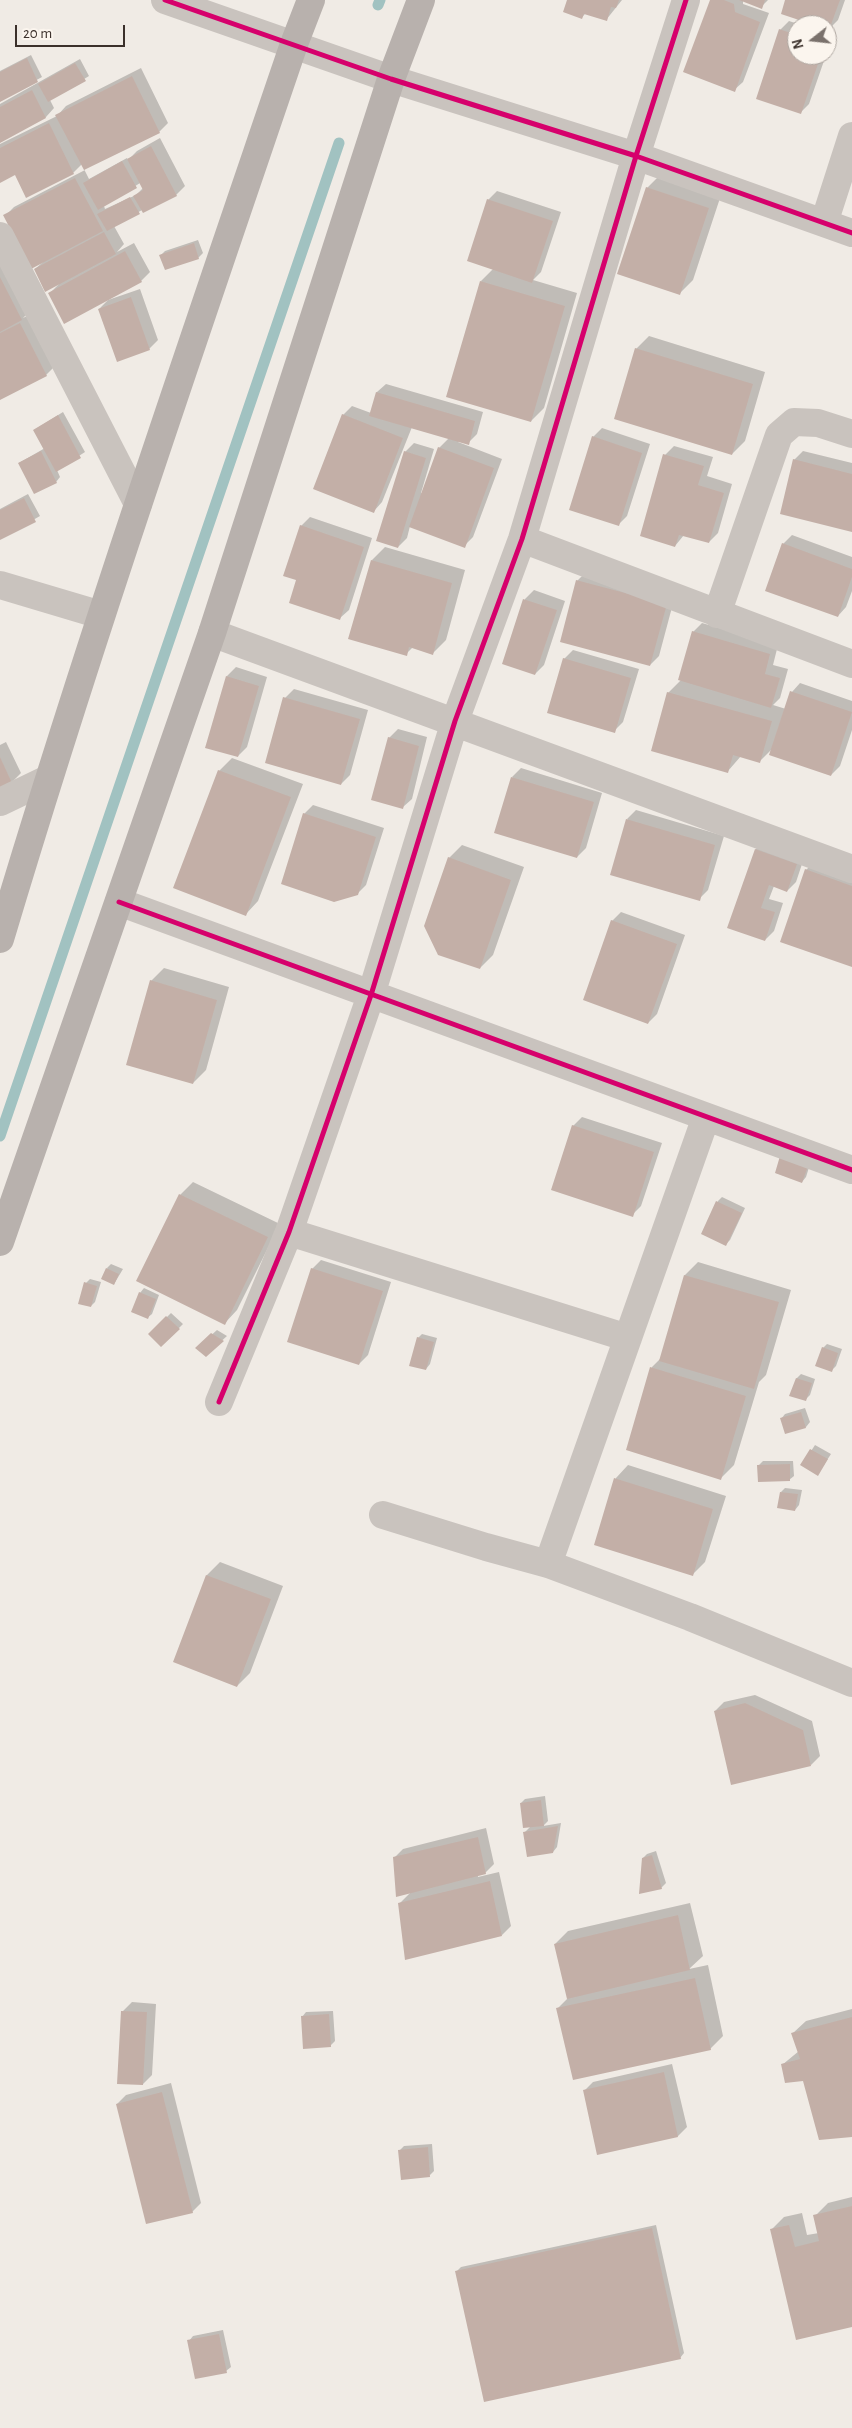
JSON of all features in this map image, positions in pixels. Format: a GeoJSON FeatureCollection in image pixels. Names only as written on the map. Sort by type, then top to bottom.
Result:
{"type":"FeatureCollection","features":[{"type":"Feature","properties":{"kind":"main road"},"geometry":{"type":"LineString","coordinates":[[0,939],[48,779],[101,614],[294,44],[311,0]]}},
{"type":"Feature","properties":{"kind":"main road"},"geometry":{"type":"LineString","coordinates":[[0,1242],[212,633],[391,79],[421,0]]}},
{"type":"Feature","properties":{"kind":"street"},"geometry":{"type":"LineString","coordinates":[[165,0],[391,79],[636,156],[852,233]]}},
{"type":"Feature","properties":{"kind":"street"},"geometry":{"type":"LineString","coordinates":[[219,1402],[289,1232],[371,995],[455,721],[522,539],[636,156],[686,0]]}},
{"type":"Feature","properties":{"kind":"street"},"geometry":{"type":"LineString","coordinates":[[824,223],[852,136]]}},
{"type":"Feature","properties":{"kind":"street"},"geometry":{"type":"LineString","coordinates":[[0,236],[138,504]]}},
{"type":"Feature","properties":{"kind":"street"},"geometry":{"type":"LineString","coordinates":[[717,614],[779,435],[794,422],[818,423],[852,434]]}},
{"type":"Feature","properties":{"kind":"street"},"geometry":{"type":"LineString","coordinates":[[522,539],[852,664]]}},
{"type":"Feature","properties":{"kind":"street"},"geometry":{"type":"LineString","coordinates":[[0,585],[101,614]]}},
{"type":"Feature","properties":{"kind":"street"},"geometry":{"type":"LineString","coordinates":[[212,633],[455,721],[852,869]]}},
{"type":"Feature","properties":{"kind":"street"},"geometry":{"type":"LineString","coordinates":[[0,802],[48,779]]}},
{"type":"Feature","properties":{"kind":"street"},"geometry":{"type":"LineString","coordinates":[[119,902],[852,1170]]}},
{"type":"Feature","properties":{"kind":"street"},"geometry":{"type":"LineString","coordinates":[[548,1564],[706,1117]]}},
{"type":"Feature","properties":{"kind":"street"},"geometry":{"type":"LineString","coordinates":[[289,1232],[628,1338]]}},
{"type":"Feature","properties":{"kind":"street"},"geometry":{"type":"LineString","coordinates":[[383,1515],[548,1564],[690,1617],[852,1683]]}},
{"type":"Feature","properties":{"kind":"building"},"geometry":{"type":"Polygon","coordinates":[[[567,0],[619,0],[616,8],[611,7],[607,21],[584,14],[582,19],[563,12],[567,0]]]}},
{"type":"Feature","properties":{"kind":"building"},"geometry":{"type":"Polygon","coordinates":[[[710,0],[724,0],[734,4],[735,12],[760,22],[735,92],[683,72],[710,0]]]}},
{"type":"Feature","properties":{"kind":"building"},"geometry":{"type":"Polygon","coordinates":[[[739,0],[765,0],[762,9],[739,0]]]}},
{"type":"Feature","properties":{"kind":"building"},"geometry":{"type":"Polygon","coordinates":[[[785,0],[840,0],[834,15],[787,16],[781,14],[785,0]]]}},
{"type":"Feature","properties":{"kind":"building"},"geometry":{"type":"Polygon","coordinates":[[[779,29],[787,32],[787,65],[818,65],[801,114],[756,99],[779,29]]]}},
{"type":"Feature","properties":{"kind":"building"},"geometry":{"type":"Polygon","coordinates":[[[27,58],[38,82],[0,102],[0,72],[27,58]]]}},
{"type":"Feature","properties":{"kind":"building"},"geometry":{"type":"Polygon","coordinates":[[[75,63],[86,81],[48,102],[38,84],[75,63]]]}},
{"type":"Feature","properties":{"kind":"building"},"geometry":{"type":"Polygon","coordinates":[[[132,76],[160,133],[84,170],[55,115],[132,76]]]}},
{"type":"Feature","properties":{"kind":"building"},"geometry":{"type":"Polygon","coordinates":[[[32,90],[46,118],[0,143],[0,107],[32,90]]]}},
{"type":"Feature","properties":{"kind":"building"},"geometry":{"type":"Polygon","coordinates":[[[49,123],[74,174],[26,198],[15,175],[0,183],[0,148],[49,123]]]}},
{"type":"Feature","properties":{"kind":"building"},"geometry":{"type":"Polygon","coordinates":[[[151,146],[177,196],[143,213],[133,196],[143,190],[127,159],[151,146]]]}},
{"type":"Feature","properties":{"kind":"building"},"geometry":{"type":"Polygon","coordinates":[[[122,161],[137,188],[98,210],[83,183],[122,161]]]}},
{"type":"Feature","properties":{"kind":"building"},"geometry":{"type":"Polygon","coordinates":[[[75,178],[103,231],[31,269],[3,215],[75,178]]]}},
{"type":"Feature","properties":{"kind":"building"},"geometry":{"type":"Polygon","coordinates":[[[646,187],[709,208],[680,295],[617,274],[646,187]]]}},
{"type":"Feature","properties":{"kind":"building"},"geometry":{"type":"Polygon","coordinates":[[[130,197],[140,214],[107,231],[97,214],[130,197]]]}},
{"type":"Feature","properties":{"kind":"building"},"geometry":{"type":"Polygon","coordinates":[[[487,199],[553,221],[532,283],[467,261],[487,199]]]}},
{"type":"Feature","properties":{"kind":"building"},"geometry":{"type":"Polygon","coordinates":[[[104,232],[116,254],[45,292],[34,269],[104,232]]]}},
{"type":"Feature","properties":{"kind":"building"},"geometry":{"type":"Polygon","coordinates":[[[194,243],[199,259],[165,270],[159,255],[194,243]]]}},
{"type":"Feature","properties":{"kind":"building"},"geometry":{"type":"Polygon","coordinates":[[[125,251],[142,282],[64,324],[48,293],[125,251]]]}},
{"type":"Feature","properties":{"kind":"building"},"geometry":{"type":"Polygon","coordinates":[[[0,277],[22,320],[0,332],[0,277]]]}},
{"type":"Feature","properties":{"kind":"building"},"geometry":{"type":"Polygon","coordinates":[[[480,281],[565,306],[531,422],[446,397],[480,281]]]}},
{"type":"Feature","properties":{"kind":"building"},"geometry":{"type":"Polygon","coordinates":[[[131,297],[150,350],[117,362],[98,309],[131,297]]]}},
{"type":"Feature","properties":{"kind":"building"},"geometry":{"type":"Polygon","coordinates":[[[20,323],[47,376],[0,400],[0,333],[20,323]]]}},
{"type":"Feature","properties":{"kind":"building"},"geometry":{"type":"Polygon","coordinates":[[[635,348],[753,384],[732,455],[614,419],[635,348]]]}},
{"type":"Feature","properties":{"kind":"building"},"geometry":{"type":"Polygon","coordinates":[[[376,392],[475,421],[469,445],[369,416],[376,392]]]}},
{"type":"Feature","properties":{"kind":"building"},"geometry":{"type":"Polygon","coordinates":[[[342,414],[403,438],[374,513],[313,489],[342,414]]]}},
{"type":"Feature","properties":{"kind":"building"},"geometry":{"type":"Polygon","coordinates":[[[58,415],[81,458],[56,472],[33,430],[58,415]]]}},
{"type":"Feature","properties":{"kind":"building"},"geometry":{"type":"Polygon","coordinates":[[[592,436],[642,453],[619,526],[569,510],[592,436]]]}},
{"type":"Feature","properties":{"kind":"building"},"geometry":{"type":"Polygon","coordinates":[[[438,447],[494,468],[465,548],[409,527],[438,447]]]}},
{"type":"Feature","properties":{"kind":"building"},"geometry":{"type":"Polygon","coordinates":[[[41,451],[57,483],[34,494],[18,463],[41,451]]]}},
{"type":"Feature","properties":{"kind":"building"},"geometry":{"type":"Polygon","coordinates":[[[404,451],[426,458],[398,548],[376,541],[404,451]]]}},
{"type":"Feature","properties":{"kind":"building"},"geometry":{"type":"Polygon","coordinates":[[[663,454],[704,466],[698,485],[724,493],[709,543],[679,535],[675,547],[640,536],[663,454]]]}},
{"type":"Feature","properties":{"kind":"building"},"geometry":{"type":"Polygon","coordinates":[[[793,459],[852,474],[852,532],[780,514],[793,459]]]}},
{"type":"Feature","properties":{"kind":"building"},"geometry":{"type":"Polygon","coordinates":[[[24,498],[36,522],[0,540],[0,510],[24,498]]]}},
{"type":"Feature","properties":{"kind":"building"},"geometry":{"type":"Polygon","coordinates":[[[300,525],[364,547],[340,620],[289,603],[296,580],[283,576],[300,525]]]}},
{"type":"Feature","properties":{"kind":"building"},"geometry":{"type":"Polygon","coordinates":[[[782,543],[852,569],[852,577],[838,617],[765,591],[782,543]]]}},
{"type":"Feature","properties":{"kind":"building"},"geometry":{"type":"Polygon","coordinates":[[[371,560],[452,583],[433,655],[409,647],[407,656],[348,639],[371,560]]]}},
{"type":"Feature","properties":{"kind":"building"},"geometry":{"type":"Polygon","coordinates":[[[576,580],[667,604],[650,666],[560,642],[576,580]]]}},
{"type":"Feature","properties":{"kind":"building"},"geometry":{"type":"Polygon","coordinates":[[[523,599],[557,610],[535,675],[502,664],[523,599]]]}},
{"type":"Feature","properties":{"kind":"building"},"geometry":{"type":"Polygon","coordinates":[[[692,631],[770,654],[765,674],[780,678],[771,708],[678,680],[692,631]]]}},
{"type":"Feature","properties":{"kind":"building"},"geometry":{"type":"Polygon","coordinates":[[[563,658],[631,678],[615,733],[547,713],[563,658]]]}},
{"type":"Feature","properties":{"kind":"building"},"geometry":{"type":"Polygon","coordinates":[[[226,676],[259,686],[238,757],[205,748],[226,676]]]}},
{"type":"Feature","properties":{"kind":"building"},"geometry":{"type":"Polygon","coordinates":[[[790,691],[852,712],[831,776],[769,755],[790,691]]]}},
{"type":"Feature","properties":{"kind":"building"},"geometry":{"type":"Polygon","coordinates":[[[667,692],[772,721],[760,763],[733,755],[728,773],[651,751],[667,692]]]}},
{"type":"Feature","properties":{"kind":"building"},"geometry":{"type":"Polygon","coordinates":[[[283,697],[360,719],[341,785],[265,763],[283,697]]]}},
{"type":"Feature","properties":{"kind":"building"},"geometry":{"type":"Polygon","coordinates":[[[388,737],[419,746],[403,809],[371,800],[388,737]]]}},
{"type":"Feature","properties":{"kind":"building"},"geometry":{"type":"Polygon","coordinates":[[[0,757],[12,783],[0,790],[0,757]]]}},
{"type":"Feature","properties":{"kind":"building"},"geometry":{"type":"Polygon","coordinates":[[[218,770],[291,797],[246,916],[173,888],[218,770]]]}},
{"type":"Feature","properties":{"kind":"building"},"geometry":{"type":"Polygon","coordinates":[[[511,777],[594,802],[577,858],[494,833],[511,777]]]}},
{"type":"Feature","properties":{"kind":"building"},"geometry":{"type":"Polygon","coordinates":[[[303,813],[376,837],[358,895],[334,902],[281,884],[303,813]]]}},
{"type":"Feature","properties":{"kind":"building"},"geometry":{"type":"Polygon","coordinates":[[[626,819],[715,845],[700,901],[610,875],[626,819]]]}},
{"type":"Feature","properties":{"kind":"building"},"geometry":{"type":"Polygon","coordinates":[[[755,849],[797,864],[787,892],[769,885],[761,908],[775,912],[765,941],[727,928],[755,849]]]}},
{"type":"Feature","properties":{"kind":"building"},"geometry":{"type":"Polygon","coordinates":[[[448,857],[511,880],[480,969],[438,955],[424,926],[448,857]]]}},
{"type":"Feature","properties":{"kind":"building"},"geometry":{"type":"Polygon","coordinates":[[[805,869],[852,886],[852,967],[780,942],[805,869]]]}},
{"type":"Feature","properties":{"kind":"building"},"geometry":{"type":"Polygon","coordinates":[[[611,920],[677,944],[648,1024],[583,1000],[611,920]]]}},
{"type":"Feature","properties":{"kind":"building"},"geometry":{"type":"Polygon","coordinates":[[[150,980],[217,1000],[193,1084],[126,1065],[150,980]]]}},
{"type":"Feature","properties":{"kind":"building"},"geometry":{"type":"Polygon","coordinates":[[[572,1125],[654,1152],[633,1217],[551,1190],[572,1125]]]}},
{"type":"Feature","properties":{"kind":"building"},"geometry":{"type":"Polygon","coordinates":[[[780,1156],[808,1166],[802,1183],[775,1173],[780,1156]]]}},
{"type":"Feature","properties":{"kind":"building"},"geometry":{"type":"Polygon","coordinates":[[[179,1194],[268,1237],[225,1325],[136,1281],[179,1194]]]}},
{"type":"Feature","properties":{"kind":"building"},"geometry":{"type":"Polygon","coordinates":[[[716,1201],[742,1213],[726,1246],[701,1234],[716,1201]]]}},
{"type":"Feature","properties":{"kind":"building"},"geometry":{"type":"Polygon","coordinates":[[[106,1268],[119,1274],[114,1285],[101,1279],[106,1268]]]}},
{"type":"Feature","properties":{"kind":"building"},"geometry":{"type":"Polygon","coordinates":[[[311,1268],[383,1291],[359,1365],[287,1342],[311,1268]]]}},
{"type":"Feature","properties":{"kind":"building"},"geometry":{"type":"Polygon","coordinates":[[[684,1275],[779,1302],[754,1389],[659,1361],[684,1275]]]}},
{"type":"Feature","properties":{"kind":"building"},"geometry":{"type":"Polygon","coordinates":[[[84,1282],[97,1286],[91,1307],[78,1304],[84,1282]]]}},
{"type":"Feature","properties":{"kind":"building"},"geometry":{"type":"Polygon","coordinates":[[[139,1292],[156,1299],[148,1319],[131,1312],[139,1292]]]}},
{"type":"Feature","properties":{"kind":"building"},"geometry":{"type":"Polygon","coordinates":[[[166,1316],[180,1329],[161,1347],[148,1334],[166,1316]]]}},
{"type":"Feature","properties":{"kind":"building"},"geometry":{"type":"Polygon","coordinates":[[[211,1333],[224,1341],[206,1357],[195,1348],[211,1333]]]}},
{"type":"Feature","properties":{"kind":"building"},"geometry":{"type":"Polygon","coordinates":[[[417,1337],[434,1342],[426,1370],[409,1366],[417,1337]]]}},
{"type":"Feature","properties":{"kind":"building"},"geometry":{"type":"Polygon","coordinates":[[[822,1347],[838,1353],[832,1372],[815,1366],[822,1347]]]}},
{"type":"Feature","properties":{"kind":"building"},"geometry":{"type":"Polygon","coordinates":[[[650,1367],[746,1396],[721,1480],[626,1450],[650,1367]]]}},
{"type":"Feature","properties":{"kind":"building"},"geometry":{"type":"Polygon","coordinates":[[[796,1378],[812,1383],[806,1401],[789,1396],[796,1378]]]}},
{"type":"Feature","properties":{"kind":"building"},"geometry":{"type":"Polygon","coordinates":[[[801,1412],[806,1428],[785,1434],[780,1418],[801,1412]]]}},
{"type":"Feature","properties":{"kind":"building"},"geometry":{"type":"Polygon","coordinates":[[[810,1449],[828,1459],[818,1476],[800,1465],[810,1449]]]}},
{"type":"Feature","properties":{"kind":"building"},"geometry":{"type":"Polygon","coordinates":[[[790,1464],[790,1481],[758,1482],[757,1465],[790,1464]]]}},
{"type":"Feature","properties":{"kind":"building"},"geometry":{"type":"Polygon","coordinates":[[[614,1478],[713,1509],[693,1576],[594,1545],[614,1478]]]}},
{"type":"Feature","properties":{"kind":"building"},"geometry":{"type":"Polygon","coordinates":[[[780,1492],[798,1494],[795,1511],[777,1508],[780,1492]]]}},
{"type":"Feature","properties":{"kind":"building"},"geometry":{"type":"Polygon","coordinates":[[[206,1575],[271,1599],[237,1687],[173,1662],[206,1575]]]}},
{"type":"Feature","properties":{"kind":"building"},"geometry":{"type":"Polygon","coordinates":[[[745,1703],[803,1730],[811,1766],[731,1785],[714,1711],[745,1703]]]}},
{"type":"Feature","properties":{"kind":"building"},"geometry":{"type":"Polygon","coordinates":[[[541,1800],[544,1826],[523,1828],[520,1803],[541,1800]]]}},
{"type":"Feature","properties":{"kind":"building"},"geometry":{"type":"Polygon","coordinates":[[[558,1826],[553,1853],[527,1857],[523,1832],[558,1826]]]}},
{"type":"Feature","properties":{"kind":"building"},"geometry":{"type":"Polygon","coordinates":[[[478,1837],[486,1874],[396,1897],[393,1857],[478,1837]]]}},
{"type":"Feature","properties":{"kind":"building"},"geometry":{"type":"Polygon","coordinates":[[[652,1855],[662,1889],[639,1894],[642,1858],[652,1855]]]}},
{"type":"Feature","properties":{"kind":"building"},"geometry":{"type":"Polygon","coordinates":[[[490,1881],[502,1936],[405,1960],[398,1903],[490,1881]]]}},
{"type":"Feature","properties":{"kind":"building"},"geometry":{"type":"Polygon","coordinates":[[[678,1915],[690,1970],[567,1999],[554,1944],[678,1915]]]}},
{"type":"Feature","properties":{"kind":"building"},"geometry":{"type":"Polygon","coordinates":[[[695,1978],[711,2050],[573,2080],[556,2008],[695,1978]]]}},
{"type":"Feature","properties":{"kind":"building"},"geometry":{"type":"Polygon","coordinates":[[[121,2011],[147,2012],[143,2085],[117,2084],[121,2011]]]}},
{"type":"Feature","properties":{"kind":"building"},"geometry":{"type":"Polygon","coordinates":[[[329,2014],[331,2047],[303,2049],[301,2016],[329,2014]]]}},
{"type":"Feature","properties":{"kind":"building"},"geometry":{"type":"Polygon","coordinates":[[[852,2017],[852,2137],[819,2140],[803,2081],[785,2083],[781,2064],[800,2059],[791,2033],[852,2017]]]}},
{"type":"Feature","properties":{"kind":"building"},"geometry":{"type":"Polygon","coordinates":[[[664,2072],[678,2137],[597,2155],[583,2090],[664,2072]]]}},
{"type":"Feature","properties":{"kind":"building"},"geometry":{"type":"Polygon","coordinates":[[[162,2092],[193,2213],[146,2224],[116,2104],[162,2092]]]}},
{"type":"Feature","properties":{"kind":"building"},"geometry":{"type":"Polygon","coordinates":[[[428,2147],[430,2177],[401,2180],[398,2150],[428,2147]]]}},
{"type":"Feature","properties":{"kind":"building"},"geometry":{"type":"Polygon","coordinates":[[[852,2206],[852,2327],[796,2340],[770,2229],[789,2225],[795,2247],[819,2241],[813,2215],[852,2206]]]}},
{"type":"Feature","properties":{"kind":"building"},"geometry":{"type":"Polygon","coordinates":[[[652,2228],[681,2359],[484,2402],[455,2271],[652,2228]]]}},
{"type":"Feature","properties":{"kind":"building"},"geometry":{"type":"Polygon","coordinates":[[[219,2334],[227,2373],[195,2379],[187,2340],[219,2334]]]}},
{"type":"Feature","properties":{"kind":"waterway"},"geometry":{"type":"LineString","coordinates":[[378,5],[380,0]]}},
{"type":"Feature","properties":{"kind":"waterway"},"geometry":{"type":"LineString","coordinates":[[0,1136],[339,143]]}},
{"type":"Feature","properties":{"kind":"cycle path"},"geometry":{"type":"LineString","coordinates":[[165,0],[391,79],[636,156],[852,233]]}},
{"type":"Feature","properties":{"kind":"cycle path"},"geometry":{"type":"LineString","coordinates":[[219,1402],[289,1232],[371,995],[455,721],[522,539],[636,156],[686,0]]}},
{"type":"Feature","properties":{"kind":"cycle path"},"geometry":{"type":"LineString","coordinates":[[119,902],[852,1170]]}}]}
